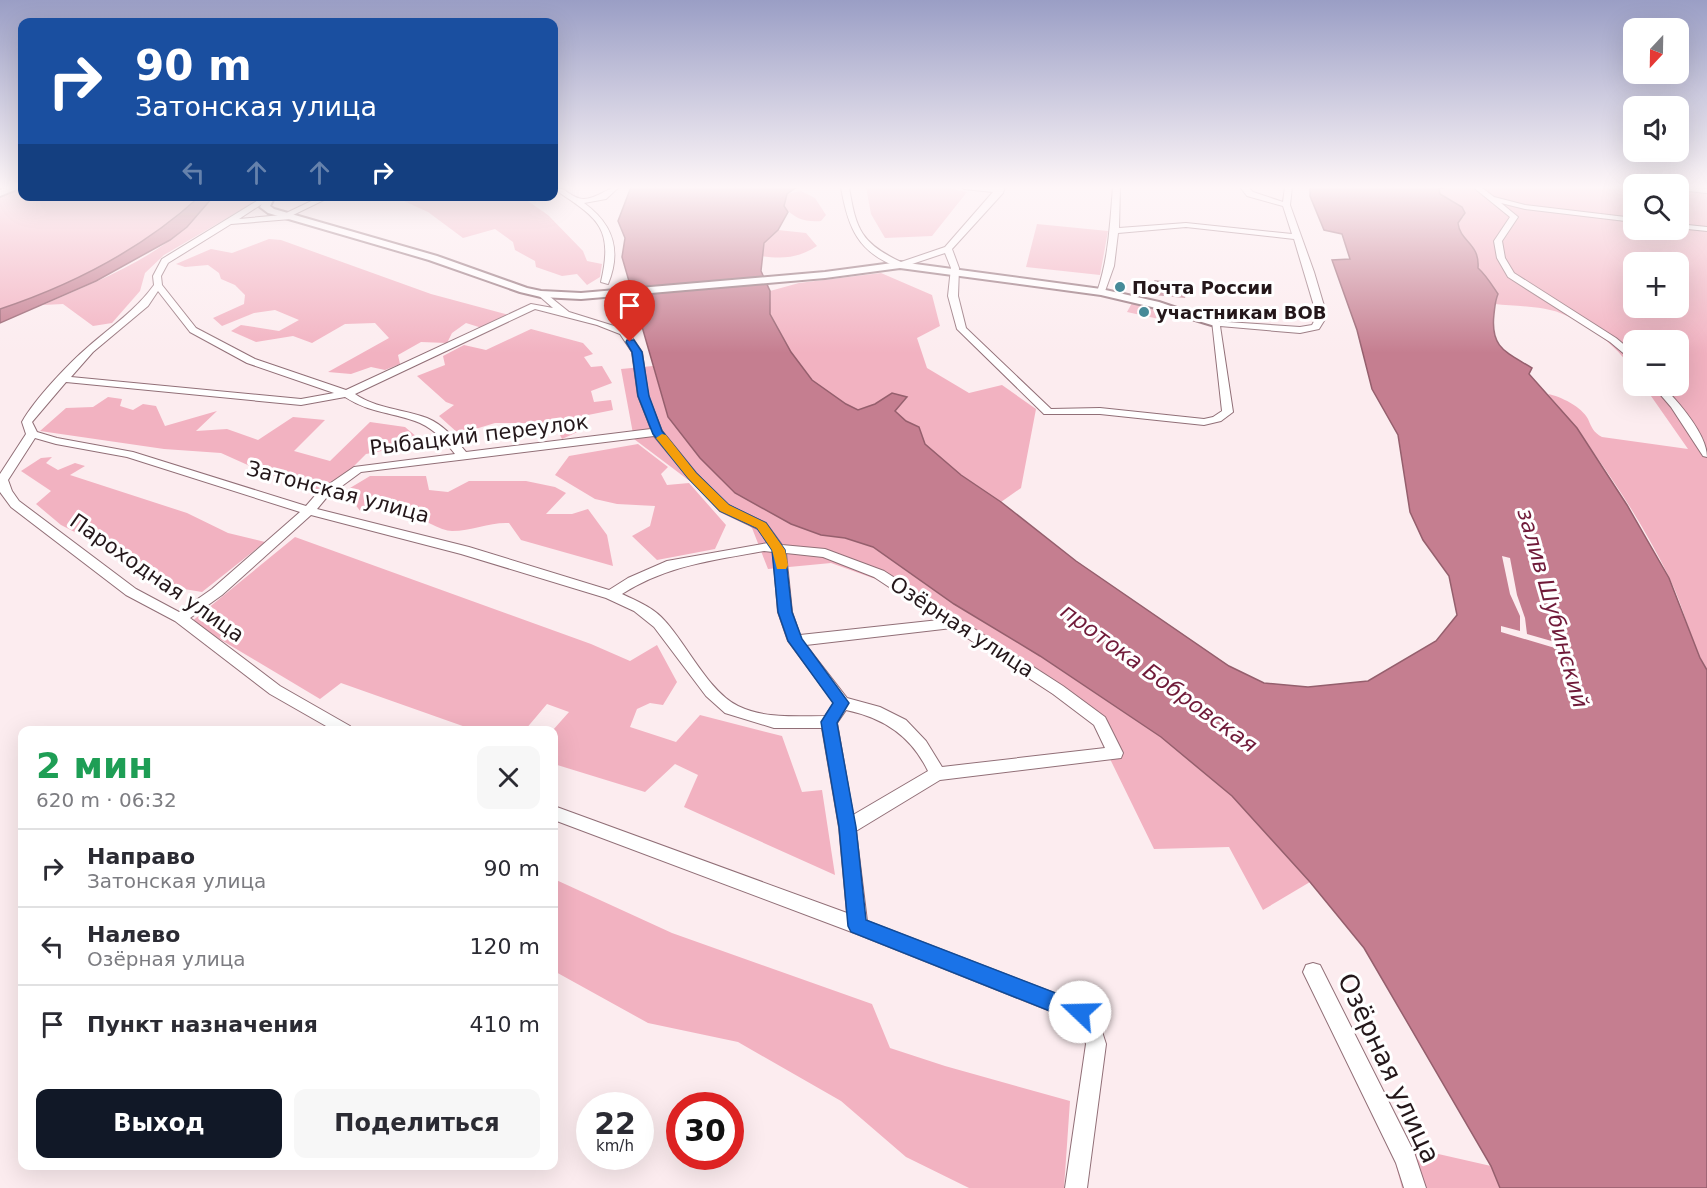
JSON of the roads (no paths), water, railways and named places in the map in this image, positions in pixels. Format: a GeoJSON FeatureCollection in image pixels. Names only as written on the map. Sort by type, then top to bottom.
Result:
{"type":"FeatureCollection","features":[{"type":"Feature","properties":{"kind":"street"},"geometry":{"type":"LineString","coordinates":[[194,242],[165,261],[157,276],[158,285],[193,330],[251,361],[347,394],[364,405],[424,421],[446,435],[463,456]]}},
{"type":"Feature","properties":{"kind":"street"},"geometry":{"type":"LineString","coordinates":[[379,242],[433,258],[524,290],[541,294],[581,296],[604,288],[787,278],[900,265],[948,249],[954,242]]}},
{"type":"Feature","properties":{"kind":"street"},"geometry":{"type":"LineString","coordinates":[[604,288],[612,249],[611,242]]}},
{"type":"Feature","properties":{"kind":"street"},"geometry":{"type":"LineString","coordinates":[[866,242],[870,249],[900,265],[1101,292],[1155,304],[1215,323],[1300,330],[1310,329],[1320,322],[1322,316],[1299,242]]}},
{"type":"Feature","properties":{"kind":"street"},"geometry":{"type":"LineString","coordinates":[[1101,292],[1114,242]]}},
{"type":"Feature","properties":{"kind":"street"},"geometry":{"type":"LineString","coordinates":[[1498,242],[1501,258],[1511,275],[1613,340],[1623,349]]}},
{"type":"Feature","properties":{"kind":"street"},"geometry":{"type":"LineString","coordinates":[[948,249],[955,273],[953,296],[962,329],[1048,412],[1100,411],[1204,422],[1224,416],[1228,412],[1215,323]]}},
{"type":"Feature","properties":{"kind":"street"},"geometry":{"type":"LineString","coordinates":[[32,434],[27,422],[62,379],[90,350],[145,304],[158,285]]}},
{"type":"Feature","properties":{"kind":"street"},"geometry":{"type":"LineString","coordinates":[[541,294],[566,314]]}},
{"type":"Feature","properties":{"kind":"street"},"geometry":{"type":"LineString","coordinates":[[62,379],[301,402],[347,394],[534,306],[600,323],[624,332],[637,352],[643,396],[657,432],[692,475],[724,508],[762,526],[779,550],[785,612],[795,641],[842,703],[869,709],[898,723],[928,753],[937,774],[847,827]]}},
{"type":"Feature","properties":{"kind":"street"},"geometry":{"type":"LineString","coordinates":[[1667,396],[1707,454]]}},
{"type":"Feature","properties":{"kind":"street","name":"Рыбацкий переулок"},"geometry":{"type":"LineString","coordinates":[[180,618],[217,592],[309,511],[323,494],[358,470],[657,432]]}},
{"type":"Feature","properties":{"kind":"street","name":"Затонская улица"},"geometry":{"type":"LineString","coordinates":[[32,434],[56,441],[129,454],[309,511],[464,550],[611,595],[639,608],[659,623],[711,692],[730,709],[774,722],[829,722]]}},
{"type":"Feature","properties":{"kind":"street","name":"Пароходная улица"},"geometry":{"type":"LineString","coordinates":[[32,434],[2,480],[6,492],[15,504],[131,592],[180,618],[275,690],[338,726]]}},
{"type":"Feature","properties":{"kind":"street","name":"Озёрная улица"},"geometry":{"type":"LineString","coordinates":[[611,595],[633,581],[672,564],[764,547],[825,553],[879,574],[1058,690],[1100,721],[1115,753],[937,774]]}},
{"type":"Feature","properties":{"kind":"street"},"geometry":{"type":"LineString","coordinates":[[795,641],[953,623]]}},
{"type":"Feature","properties":{"kind":"street"},"geometry":{"type":"LineString","coordinates":[[842,703],[829,722],[847,827],[858,926]]}},
{"type":"Feature","properties":{"kind":"street"},"geometry":{"type":"LineString","coordinates":[[558,814],[858,926],[1080,1012],[1090,1023],[1096,1044],[1076,1188]]}},
{"type":"Feature","properties":{"kind":"street","name":"Озёрная улица"},"geometry":{"type":"LineString","coordinates":[[1313,972],[1406,1161],[1415,1188]]}},
{"type":"Feature","properties":{"kind":"water"},"geometry":{"type":"Polygon","coordinates":[[[140,242],[166,242],[96,281],[0,323],[0,309],[54,289],[140,242]]]}},
{"type":"Feature","properties":{"kind":"water"},"geometry":{"type":"Polygon","coordinates":[[[624,242],[765,242],[761,271],[770,291],[770,314],[791,352],[812,380],[858,410],[875,404],[892,393],[907,397],[895,411],[906,421],[919,427],[925,444],[961,475],[1001,502],[1076,561],[1229,666],[1264,683],[1308,687],[1368,681],[1436,641],[1457,615],[1449,576],[1423,540],[1410,512],[1398,435],[1372,389],[1357,330],[1332,260],[1350,259],[1345,242],[1468,242],[1476,253],[1478,268],[1498,294],[1493,325],[1497,342],[1507,353],[1532,368],[1529,374],[1577,428],[1627,505],[1669,578],[1700,658],[1707,670],[1707,1188],[1500,1188],[1491,1166],[1364,948],[1310,882],[1232,796],[1161,737],[1040,656],[954,604],[873,547],[845,538],[821,535],[791,524],[735,493],[700,458],[668,417],[622,257],[624,242]]]}},
{"type":"Feature","properties":{"kind":"place","name":"Почта России"},"geometry":{"type":"Point","coordinates":[1120,287]}},
{"type":"Feature","properties":{"kind":"place","name":"участникам ВОВ"},"geometry":{"type":"Point","coordinates":[1144,312]}},
{"type":"Feature","properties":{"kind":"water label","name":"залив Шубинский"},"geometry":{"type":"Point","coordinates":[1553,608]}},
{"type":"Feature","properties":{"kind":"water label","name":"протока Бобровская"},"geometry":{"type":"Point","coordinates":[1159,678]}}]}
